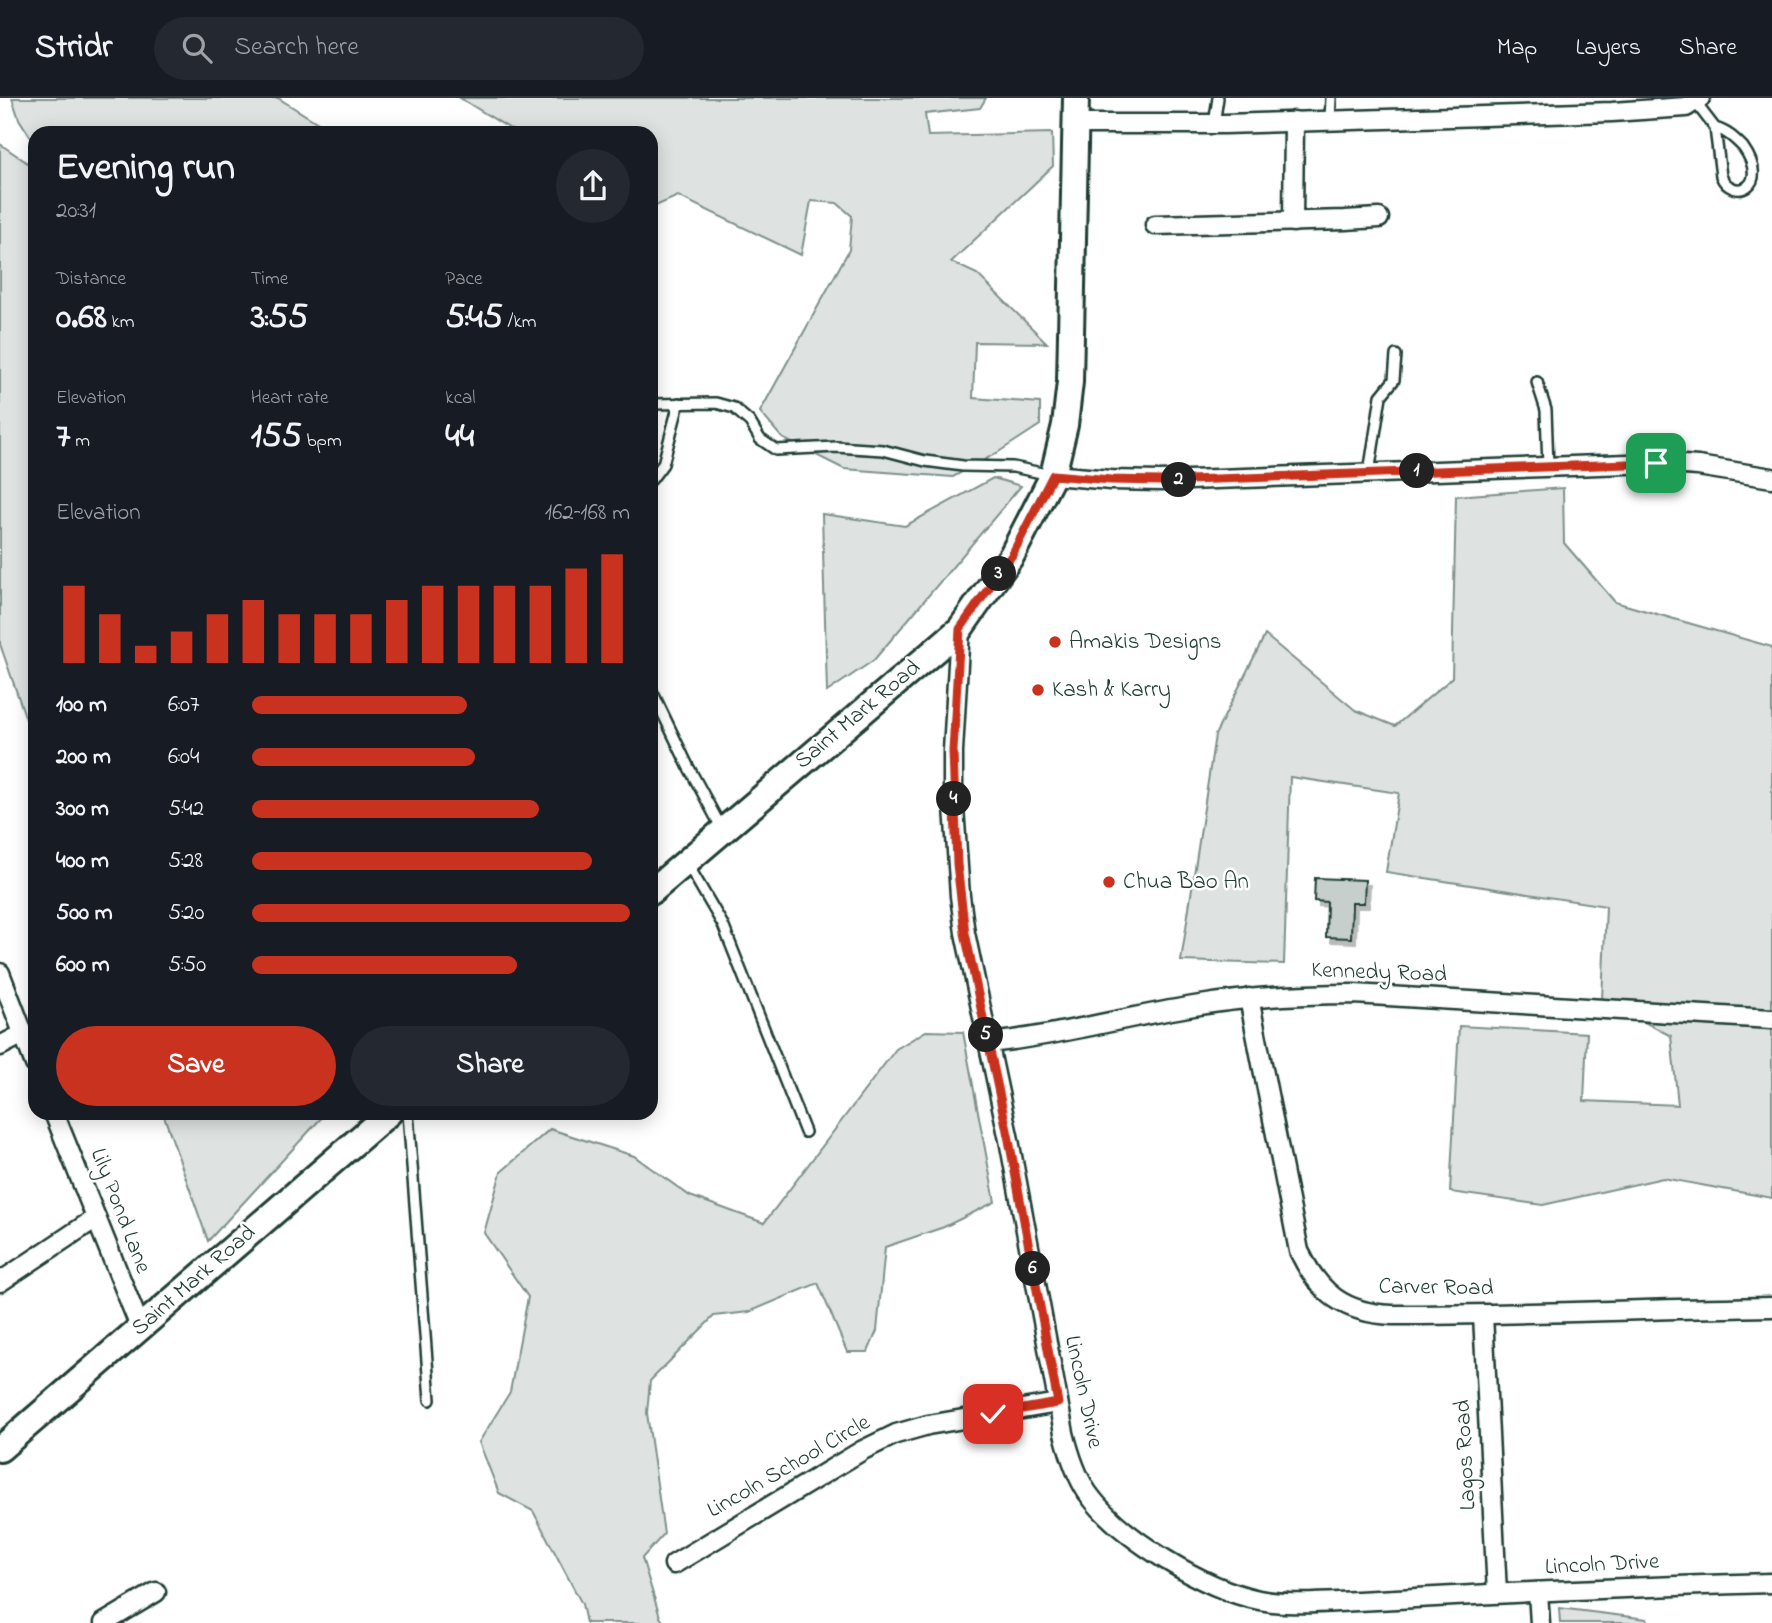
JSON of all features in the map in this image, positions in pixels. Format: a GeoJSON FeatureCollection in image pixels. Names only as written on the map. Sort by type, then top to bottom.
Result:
{"type":"FeatureCollection","features":[{"type":"Feature","properties":{"kind":"street","name":"Saint Mark Road"},"geometry":{"type":"LineString","coordinates":[[658,886],[960,629],[1012,555],[1053,475],[1065,425],[1070,382],[1076,98]]}},
{"type":"Feature","properties":{"kind":"street"},"geometry":{"type":"LineString","coordinates":[[1075,124],[1213,124],[1612,112],[1686,107],[1697,100]]}},
{"type":"Feature","properties":{"kind":"street"},"geometry":{"type":"LineString","coordinates":[[1293,222],[1294,121]]}},
{"type":"Feature","properties":{"kind":"street"},"geometry":{"type":"LineString","coordinates":[[1155,225],[1379,218]]}},
{"type":"Feature","properties":{"kind":"street"},"geometry":{"type":"LineString","coordinates":[[1053,475],[1160,481],[1656,463],[1707,467],[1772,478]]}},
{"type":"Feature","properties":{"kind":"street","name":"Lincoln Drive"},"geometry":{"type":"LineString","coordinates":[[960,629],[953,751],[957,864],[965,933],[1009,1140],[1070,1454],[1087,1492],[1109,1518],[1138,1541],[1218,1587],[1261,1601],[1280,1603],[1772,1583]]}},
{"type":"Feature","properties":{"kind":"street"},"geometry":{"type":"LineString","coordinates":[[0,973],[28,1046]]}},
{"type":"Feature","properties":{"kind":"street","name":"Kennedy Road"},"geometry":{"type":"LineString","coordinates":[[988,1043],[1018,1040],[1193,1006],[1295,994],[1354,994],[1772,1019]]}},
{"type":"Feature","properties":{"kind":"street","name":"Carver Road"},"geometry":{"type":"LineString","coordinates":[[1248,998],[1296,1241],[1308,1270],[1326,1292],[1338,1300],[1357,1309],[1379,1314],[1483,1315],[1772,1307]]}},
{"type":"Feature","properties":{"kind":"street"},"geometry":{"type":"LineString","coordinates":[[0,1046],[23,1034]]}},
{"type":"Feature","properties":{"kind":"street","name":"Lily Pond Lane"},"geometry":{"type":"LineString","coordinates":[[57,1120],[140,1327]]}},
{"type":"Feature","properties":{"kind":"street","name":"Saint Mark Road"},"geometry":{"type":"LineString","coordinates":[[0,1449],[381,1120]]}},
{"type":"Feature","properties":{"kind":"street"},"geometry":{"type":"LineString","coordinates":[[0,1282],[96,1218]]}},
{"type":"Feature","properties":{"kind":"street","name":"Lagos Road"},"geometry":{"type":"LineString","coordinates":[[1483,1315],[1497,1594]]}},
{"type":"Feature","properties":{"kind":"street","name":"Lincoln School Circle"},"geometry":{"type":"LineString","coordinates":[[674,1564],[863,1450],[896,1434],[928,1424],[1058,1403]]}},
{"type":"Feature","properties":{"kind":"street"},"geometry":{"type":"LineString","coordinates":[[104,1623],[156,1592]]}},
{"type":"Feature","properties":{"kind":"street"},"geometry":{"type":"LineString","coordinates":[[1538,1592],[1540,1623]]}},
{"type":"Feature","properties":{"kind":"lane"},"geometry":{"type":"LineString","coordinates":[[1213,124],[1219,98]]}},
{"type":"Feature","properties":{"kind":"lane"},"geometry":{"type":"LineString","coordinates":[[1330,120],[1331,98]]}},
{"type":"Feature","properties":{"kind":"lane"},"geometry":{"type":"LineString","coordinates":[[1697,100],[1715,128],[1724,183],[1742,189],[1750,188],[1757,183],[1759,177],[1759,168],[1754,158],[1733,137],[1715,128]]}},
{"type":"Feature","properties":{"kind":"lane"},"geometry":{"type":"LineString","coordinates":[[1369,473],[1381,396],[1394,380],[1396,355]]}},
{"type":"Feature","properties":{"kind":"lane"},"geometry":{"type":"LineString","coordinates":[[1537,382],[1546,410],[1548,467]]}},
{"type":"Feature","properties":{"kind":"lane"},"geometry":{"type":"LineString","coordinates":[[658,471],[663,464],[679,403]]}},
{"type":"Feature","properties":{"kind":"lane"},"geometry":{"type":"LineString","coordinates":[[658,404],[716,403],[734,408],[750,422],[760,439],[776,450],[836,447],[883,450],[925,461],[963,466],[1013,467],[1053,475]]}},
{"type":"Feature","properties":{"kind":"lane"},"geometry":{"type":"LineString","coordinates":[[658,704],[723,830]]}},
{"type":"Feature","properties":{"kind":"lane"},"geometry":{"type":"LineString","coordinates":[[687,863],[723,925],[805,1132]]}},
{"type":"Feature","properties":{"kind":"lane"},"geometry":{"type":"LineString","coordinates":[[409,1120],[430,1400]]}},
{"type":"Feature","properties":{"kind":"shaded area"},"geometry":{"type":"Polygon","coordinates":[[[12,98],[278,98],[323,126],[28,126],[28,133],[19,119],[12,98]]]}},
{"type":"Feature","properties":{"kind":"shaded area"},"geometry":{"type":"Polygon","coordinates":[[[460,98],[986,98],[980,108],[925,114],[928,136],[1052,133],[1053,166],[951,262],[977,274],[1047,343],[975,342],[973,398],[1040,403],[1040,425],[953,477],[844,469],[782,438],[760,412],[849,250],[852,216],[837,203],[811,201],[801,255],[678,196],[658,205],[658,126],[506,126],[460,98]]]}},
{"type":"Feature","properties":{"kind":"shaded area"},"geometry":{"type":"Polygon","coordinates":[[[0,144],[28,163],[28,725],[0,644],[0,144]]]}},
{"type":"Feature","properties":{"kind":"shaded area"},"geometry":{"type":"Polygon","coordinates":[[[993,478],[1021,486],[874,660],[827,692],[822,514],[905,526],[993,478]]]}},
{"type":"Feature","properties":{"kind":"shaded area"},"geometry":{"type":"Polygon","coordinates":[[[1563,488],[1564,543],[1615,602],[1772,647],[1772,1198],[1663,1178],[1543,1205],[1450,1192],[1459,1026],[1587,1033],[1584,1101],[1678,1105],[1671,1036],[1602,1000],[1606,906],[1386,872],[1399,793],[1290,777],[1284,964],[1181,961],[1215,735],[1265,635],[1355,710],[1395,726],[1452,678],[1456,496],[1563,488]]]}},
{"type":"Feature","properties":{"kind":"shaded area"},"geometry":{"type":"Polygon","coordinates":[[[926,1031],[963,1032],[995,1202],[944,1227],[885,1247],[877,1331],[868,1352],[847,1352],[818,1283],[749,1312],[714,1316],[650,1381],[647,1413],[664,1534],[642,1558],[664,1623],[586,1623],[582,1604],[533,1511],[499,1493],[479,1442],[510,1392],[528,1297],[484,1233],[501,1172],[550,1129],[634,1156],[690,1196],[764,1223],[896,1049],[926,1031]]]}},
{"type":"Feature","properties":{"kind":"shaded area"},"geometry":{"type":"Polygon","coordinates":[[[165,1120],[320,1120],[208,1241],[165,1120]]]}},
{"type":"Feature","properties":{"kind":"shaded area"},"geometry":{"type":"Polygon","coordinates":[[[1559,1608],[1647,1619],[1649,1623],[1560,1623],[1559,1608]]]}},
{"type":"Feature","properties":{"kind":"building"},"geometry":{"type":"Polygon","coordinates":[[[1315,878],[1365,880],[1364,903],[1352,903],[1351,938],[1326,937],[1327,902],[1314,901],[1315,878]]]}},
{"type":"Feature","properties":{"kind":"place","name":"Amakis Designs"},"geometry":{"type":"Point","coordinates":[1055,642]}},
{"type":"Feature","properties":{"kind":"place","name":"Kash & Karry"},"geometry":{"type":"Point","coordinates":[1038,690]}},
{"type":"Feature","properties":{"kind":"place","name":"Chua Bao An"},"geometry":{"type":"Point","coordinates":[1109,882]}},
{"type":"Feature","properties":{"kind":"route"},"geometry":{"type":"LineString","coordinates":[[993,1414],[1058,1403],[1009,1140],[965,933],[957,864],[954,711],[960,629],[1012,555],[1053,475],[1160,481],[1656,463]]}}]}
